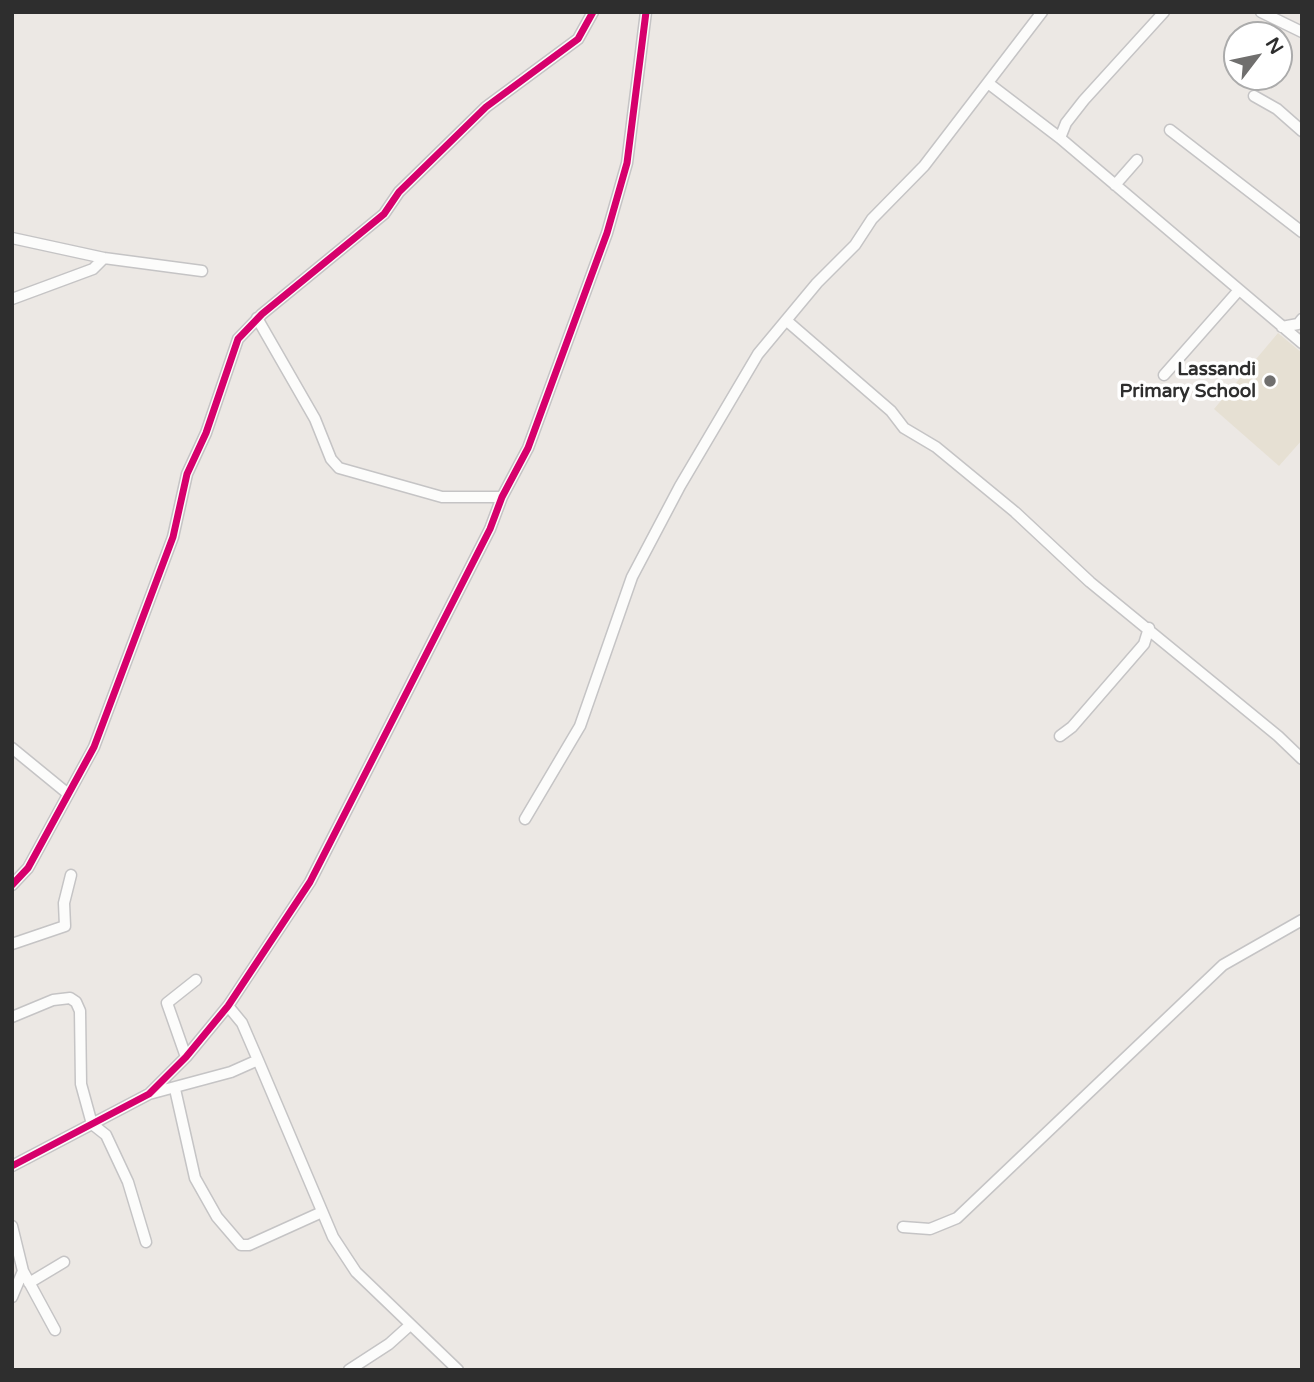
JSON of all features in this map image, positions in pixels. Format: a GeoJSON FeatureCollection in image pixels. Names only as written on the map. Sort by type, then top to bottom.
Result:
{"type":"FeatureCollection","features":[{"type":"Feature","properties":{"kind":"street"},"geometry":{"type":"LineString","coordinates":[[13,884],[28,868],[94,747],[173,537],[187,474],[206,433],[238,339],[257,318],[384,214],[399,192],[486,107],[578,39],[593,12]]}},
{"type":"Feature","properties":{"kind":"street"},"geometry":{"type":"LineString","coordinates":[[149,1094],[186,1057],[228,1006],[310,882],[490,529],[502,497],[528,447],[607,233],[627,163],[646,12]]}},
{"type":"Feature","properties":{"kind":"street"},"geometry":{"type":"LineString","coordinates":[[525,819],[580,726],[638,566],[680,486],[758,354],[817,284],[855,245],[872,219],[924,166],[1042,12]]}},
{"type":"Feature","properties":{"kind":"street"},"geometry":{"type":"LineString","coordinates":[[1060,138],[1066,123],[1084,100],[1164,12]]}},
{"type":"Feature","properties":{"kind":"street"},"geometry":{"type":"LineString","coordinates":[[1261,12],[1302,32]]}},
{"type":"Feature","properties":{"kind":"street"},"geometry":{"type":"LineString","coordinates":[[988,83],[1060,138],[1302,342]]}},
{"type":"Feature","properties":{"kind":"street"},"geometry":{"type":"LineString","coordinates":[[1254,96],[1278,109],[1302,131]]}},
{"type":"Feature","properties":{"kind":"street"},"geometry":{"type":"LineString","coordinates":[[1170,130],[1302,232]]}},
{"type":"Feature","properties":{"kind":"street"},"geometry":{"type":"LineString","coordinates":[[1115,185],[1137,160]]}},
{"type":"Feature","properties":{"kind":"street"},"geometry":{"type":"LineString","coordinates":[[12,238],[104,258],[202,271]]}},
{"type":"Feature","properties":{"kind":"street"},"geometry":{"type":"LineString","coordinates":[[12,299],[93,269],[104,258]]}},
{"type":"Feature","properties":{"kind":"street"},"geometry":{"type":"LineString","coordinates":[[1164,375],[1239,290]]}},
{"type":"Feature","properties":{"kind":"street"},"geometry":{"type":"LineString","coordinates":[[257,318],[315,419],[331,459],[338,468],[442,497],[502,497]]}},
{"type":"Feature","properties":{"kind":"street"},"geometry":{"type":"LineString","coordinates":[[787,321],[891,411],[904,428],[936,447],[1015,512],[1090,582],[1149,628],[1178,657],[1239,703],[1302,759]]}},
{"type":"Feature","properties":{"kind":"street"},"geometry":{"type":"LineString","coordinates":[[1282,327],[1300,321],[1302,342]]}},
{"type":"Feature","properties":{"kind":"street"},"geometry":{"type":"LineString","coordinates":[[1060,736],[1072,727],[1144,644],[1149,628]]}},
{"type":"Feature","properties":{"kind":"street"},"geometry":{"type":"LineString","coordinates":[[12,748],[67,793]]}},
{"type":"Feature","properties":{"kind":"street"},"geometry":{"type":"LineString","coordinates":[[12,944],[65,926],[64,903],[71,875]]}},
{"type":"Feature","properties":{"kind":"street"},"geometry":{"type":"LineString","coordinates":[[903,1227],[930,1229],[957,1218],[1223,965],[1302,920]]}},
{"type":"Feature","properties":{"kind":"street"},"geometry":{"type":"LineString","coordinates":[[186,1057],[167,1003],[196,979]]}},
{"type":"Feature","properties":{"kind":"street"},"geometry":{"type":"LineString","coordinates":[[12,1017],[53,1000],[70,998],[76,1002],[80,1011],[81,1084],[92,1124],[106,1135],[128,1182],[146,1242]]}},
{"type":"Feature","properties":{"kind":"street"},"geometry":{"type":"LineString","coordinates":[[228,1006],[242,1023],[333,1237],[356,1272],[409,1326],[458,1370]]}},
{"type":"Feature","properties":{"kind":"street"},"geometry":{"type":"LineString","coordinates":[[12,1166],[149,1094],[175,1089],[258,1060]]}},
{"type":"Feature","properties":{"kind":"street"},"geometry":{"type":"LineString","coordinates":[[175,1089],[195,1178],[217,1217],[241,1245],[248,1245],[322,1212]]}},
{"type":"Feature","properties":{"kind":"street"},"geometry":{"type":"LineString","coordinates":[[12,1226],[23,1271],[55,1330]]}},
{"type":"Feature","properties":{"kind":"street"},"geometry":{"type":"LineString","coordinates":[[29,1283],[64,1262]]}},
{"type":"Feature","properties":{"kind":"street"},"geometry":{"type":"LineString","coordinates":[[12,1297],[23,1271]]}},
{"type":"Feature","properties":{"kind":"street"},"geometry":{"type":"LineString","coordinates":[[349,1370],[390,1344],[409,1326]]}},
{"type":"Feature","properties":{"kind":"shaded area","name":"Lassandi Primary School"},"geometry":{"type":"Polygon","coordinates":[[[1278,333],[1302,353],[1302,440],[1279,466],[1214,409],[1278,333]]]}},
{"type":"Feature","properties":{"kind":"cycle path"},"geometry":{"type":"LineString","coordinates":[[12,885],[28,868],[94,747],[173,537],[187,474],[206,433],[238,339],[262,314],[384,214],[399,192],[486,107],[578,39],[593,12]]}},
{"type":"Feature","properties":{"kind":"cycle path"},"geometry":{"type":"LineString","coordinates":[[12,1166],[149,1094],[186,1057],[228,1006],[310,882],[490,529],[502,497],[528,448],[607,233],[627,163],[646,12]]}},
{"type":"Feature","properties":{"kind":"place","name":"Lassandi Primary School"},"geometry":{"type":"Point","coordinates":[1270,381]}}]}
